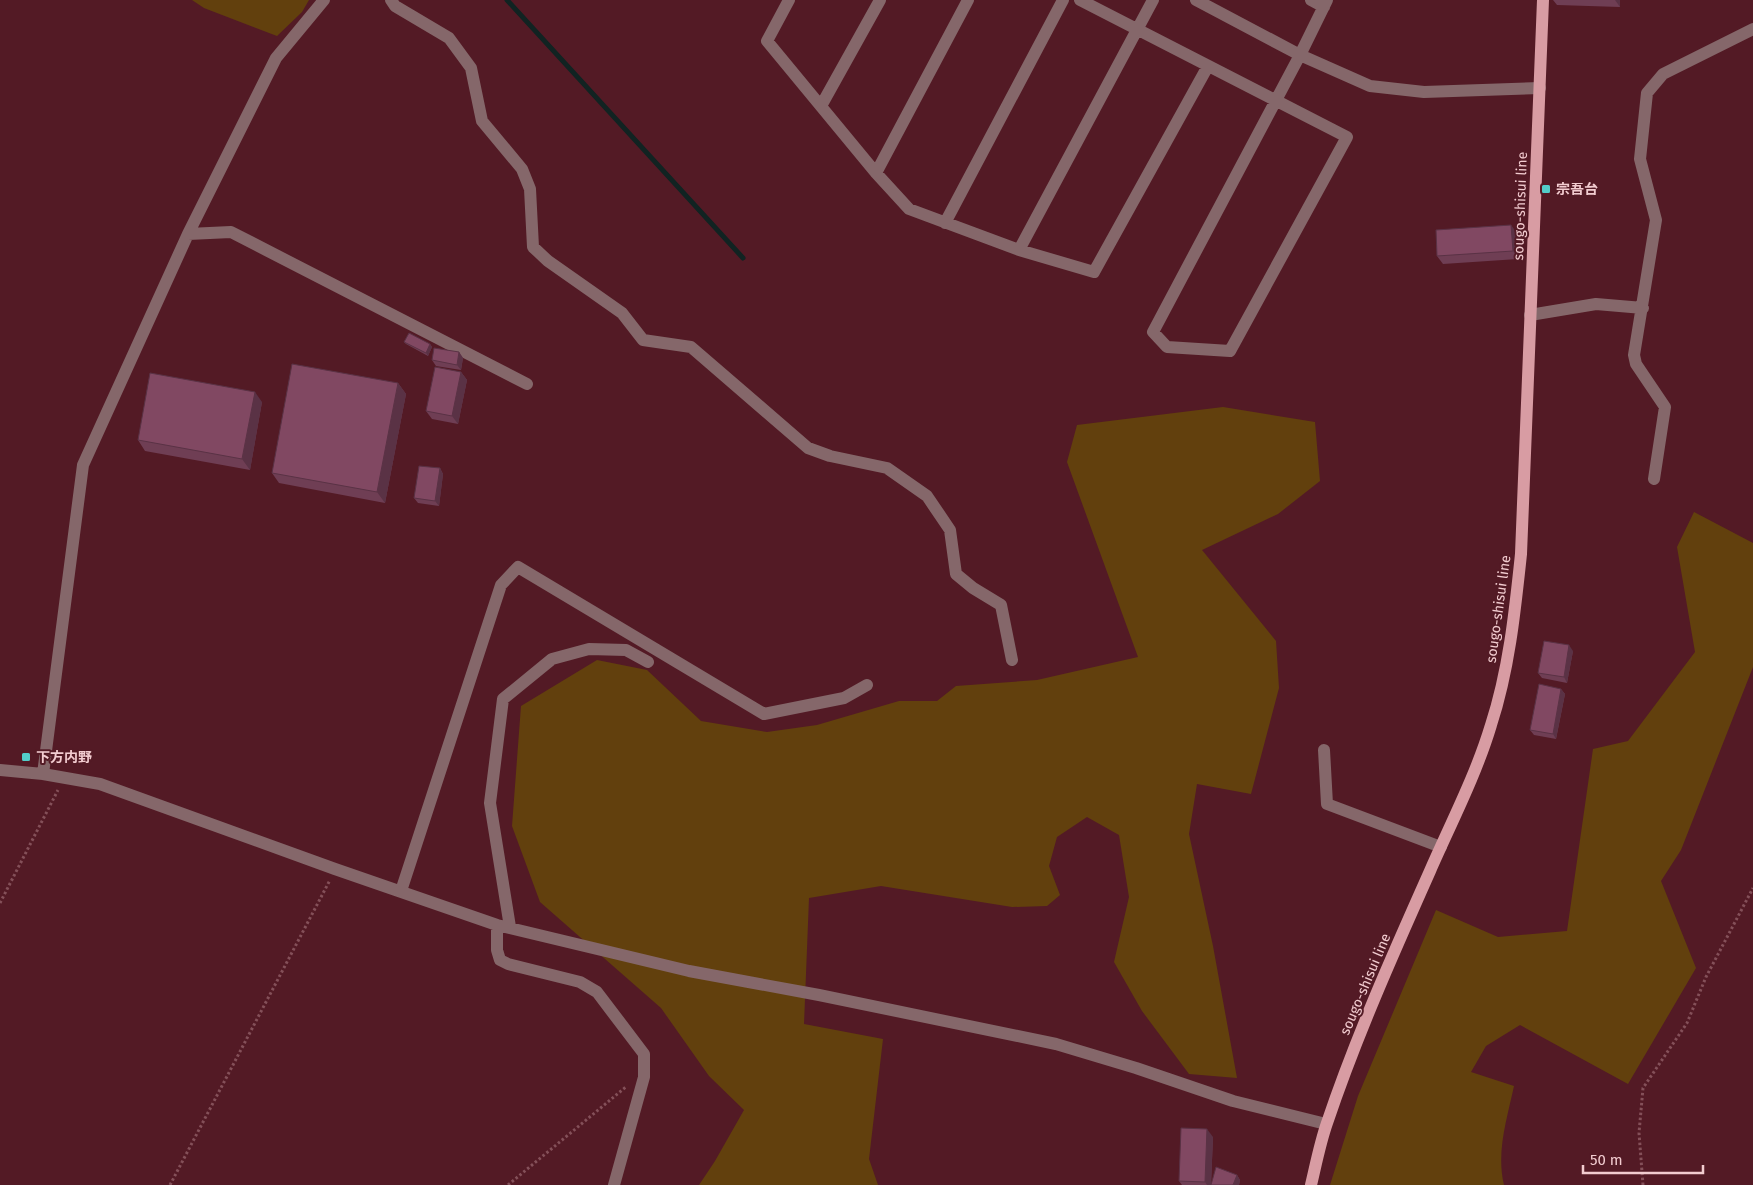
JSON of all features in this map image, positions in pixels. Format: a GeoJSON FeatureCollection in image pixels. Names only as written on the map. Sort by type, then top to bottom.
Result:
{"type":"FeatureCollection","features":[{"type":"Feature","properties":{"kind":"main road","name":"sougo-shisui line"},"geometry":{"type":"LineString","coordinates":[[1311,1185],[1326,1124],[1356,1043],[1472,780],[1492,724],[1505,672],[1515,612],[1521,554],[1543,0]]}},
{"type":"Feature","properties":{"kind":"street"},"geometry":{"type":"LineString","coordinates":[[43,774],[83,465],[188,234],[276,58],[324,0]]}},
{"type":"Feature","properties":{"kind":"street"},"geometry":{"type":"LineString","coordinates":[[391,0],[395,6],[449,38],[471,68],[482,121],[522,168],[530,189],[534,247],[548,261],[622,313],[643,340],[691,347],[808,448],[830,456],[887,468],[927,496],[950,530],[956,574],[973,588],[1001,605],[1012,660]]}},
{"type":"Feature","properties":{"kind":"street"},"geometry":{"type":"LineString","coordinates":[[789,0],[767,42],[876,173],[909,209],[1019,250],[1094,272],[1208,66]]}},
{"type":"Feature","properties":{"kind":"street"},"geometry":{"type":"LineString","coordinates":[[820,106],[880,0]]}},
{"type":"Feature","properties":{"kind":"street"},"geometry":{"type":"LineString","coordinates":[[876,173],[968,0]]}},
{"type":"Feature","properties":{"kind":"street"},"geometry":{"type":"LineString","coordinates":[[945,222],[1063,0]]}},
{"type":"Feature","properties":{"kind":"street"},"geometry":{"type":"LineString","coordinates":[[1080,0],[1208,66],[1275,100],[1347,137],[1230,351],[1167,347],[1153,332],[1275,100],[1300,55],[1325,3],[1311,0]]}},
{"type":"Feature","properties":{"kind":"street"},"geometry":{"type":"LineString","coordinates":[[1019,250],[1153,0]]}},
{"type":"Feature","properties":{"kind":"street"},"geometry":{"type":"LineString","coordinates":[[1196,0],[1300,55],[1370,86],[1424,92],[1540,88]]}},
{"type":"Feature","properties":{"kind":"street"},"geometry":{"type":"LineString","coordinates":[[1654,479],[1665,407],[1636,364],[1634,355],[1656,220],[1640,159],[1647,93],[1663,74],[1753,29]]}},
{"type":"Feature","properties":{"kind":"street"},"geometry":{"type":"LineString","coordinates":[[188,234],[231,232],[527,384]]}},
{"type":"Feature","properties":{"kind":"street"},"geometry":{"type":"LineString","coordinates":[[1530,315],[1596,304],[1643,308]]}},
{"type":"Feature","properties":{"kind":"street"},"geometry":{"type":"LineString","coordinates":[[400,891],[501,586],[518,567],[764,714],[844,698],[867,685]]}},
{"type":"Feature","properties":{"kind":"street"},"geometry":{"type":"LineString","coordinates":[[614,1185],[644,1077],[644,1054],[597,992],[580,982],[508,964],[500,960],[497,950],[503,926],[490,803],[503,700],[552,659],[589,649],[626,650],[648,662]]}},
{"type":"Feature","properties":{"kind":"street"},"geometry":{"type":"LineString","coordinates":[[1324,750],[1327,804],[1441,847]]}},
{"type":"Feature","properties":{"kind":"street"},"geometry":{"type":"LineString","coordinates":[[0,770],[43,774],[100,784],[335,869],[503,926],[689,971],[819,995],[1056,1044],[1136,1068],[1233,1101],[1326,1124]]}},
{"type":"Feature","properties":{"kind":"path"},"geometry":{"type":"LineString","coordinates":[[0,903],[64,778]]}},
{"type":"Feature","properties":{"kind":"path"},"geometry":{"type":"LineString","coordinates":[[170,1185],[335,869]]}},
{"type":"Feature","properties":{"kind":"path"},"geometry":{"type":"LineString","coordinates":[[1644,1185],[1639,1133],[1643,1088],[1687,1023],[1706,977],[1753,888]]}},
{"type":"Feature","properties":{"kind":"path"},"geometry":{"type":"LineString","coordinates":[[508,1185],[644,1071]]}},
{"type":"Feature","properties":{"kind":"shaded area"},"geometry":{"type":"Polygon","coordinates":[[[192,0],[309,0],[302,12],[277,36],[204,8],[192,0]]]}},
{"type":"Feature","properties":{"kind":"shaded area"},"geometry":{"type":"Polygon","coordinates":[[[1223,407],[1315,422],[1320,481],[1278,514],[1202,550],[1276,641],[1279,688],[1251,794],[1197,784],[1189,834],[1213,946],[1237,1078],[1189,1074],[1142,1011],[1114,962],[1129,897],[1119,835],[1087,817],[1057,837],[1049,866],[1060,895],[1047,906],[1012,907],[881,886],[809,898],[804,1024],[883,1039],[869,1159],[878,1185],[699,1185],[744,1110],[709,1076],[661,1008],[540,902],[512,826],[521,706],[597,660],[647,670],[701,721],[767,732],[817,725],[899,701],[937,701],[956,686],[1037,680],[1138,657],[1067,462],[1077,425],[1223,407]]]}},
{"type":"Feature","properties":{"kind":"shaded area"},"geometry":{"type":"Polygon","coordinates":[[[1694,512],[1753,543],[1753,667],[1681,850],[1661,881],[1696,968],[1628,1084],[1520,1025],[1486,1046],[1471,1072],[1514,1086],[1502,1148],[1501,1160],[1504,1185],[1330,1185],[1358,1096],[1436,910],[1498,937],[1567,931],[1593,749],[1628,741],[1695,652],[1677,547],[1694,512]]]}},
{"type":"Feature","properties":{"kind":"building"},"geometry":{"type":"Polygon","coordinates":[[[1511,225],[1513,251],[1437,256],[1436,230],[1511,225]]]}},
{"type":"Feature","properties":{"kind":"building"},"geometry":{"type":"Polygon","coordinates":[[[409,333],[430,344],[426,353],[404,342],[409,333]]]}},
{"type":"Feature","properties":{"kind":"building"},"geometry":{"type":"Polygon","coordinates":[[[434,348],[459,352],[457,365],[432,360],[434,348]]]}},
{"type":"Feature","properties":{"kind":"building"},"geometry":{"type":"Polygon","coordinates":[[[292,364],[398,383],[377,492],[272,473],[292,364]]]}},
{"type":"Feature","properties":{"kind":"building"},"geometry":{"type":"Polygon","coordinates":[[[435,367],[461,372],[452,416],[426,411],[435,367]]]}},
{"type":"Feature","properties":{"kind":"building"},"geometry":{"type":"Polygon","coordinates":[[[150,373],[255,392],[242,459],[138,440],[150,373]]]}},
{"type":"Feature","properties":{"kind":"building"},"geometry":{"type":"Polygon","coordinates":[[[419,466],[440,468],[435,501],[414,498],[419,466]]]}},
{"type":"Feature","properties":{"kind":"building"},"geometry":{"type":"Polygon","coordinates":[[[1544,641],[1569,645],[1564,677],[1538,673],[1544,641]]]}},
{"type":"Feature","properties":{"kind":"building"},"geometry":{"type":"Polygon","coordinates":[[[1539,684],[1561,689],[1553,734],[1530,730],[1539,684]]]}},
{"type":"Feature","properties":{"kind":"building"},"geometry":{"type":"Polygon","coordinates":[[[1181,1128],[1207,1129],[1205,1182],[1179,1181],[1181,1128]]]}},
{"type":"Feature","properties":{"kind":"building"},"geometry":{"type":"Polygon","coordinates":[[[1216,1167],[1237,1175],[1233,1185],[1211,1185],[1216,1167]]]}},
{"type":"Feature","properties":{"kind":"waterway"},"geometry":{"type":"LineString","coordinates":[[507,0],[743,258]]}},
{"type":"Feature","properties":{"kind":"place","name":"宗吾台"},"geometry":{"type":"Point","coordinates":[1546,189]}},
{"type":"Feature","properties":{"kind":"place","name":"下方内野"},"geometry":{"type":"Point","coordinates":[26,757]}}]}
